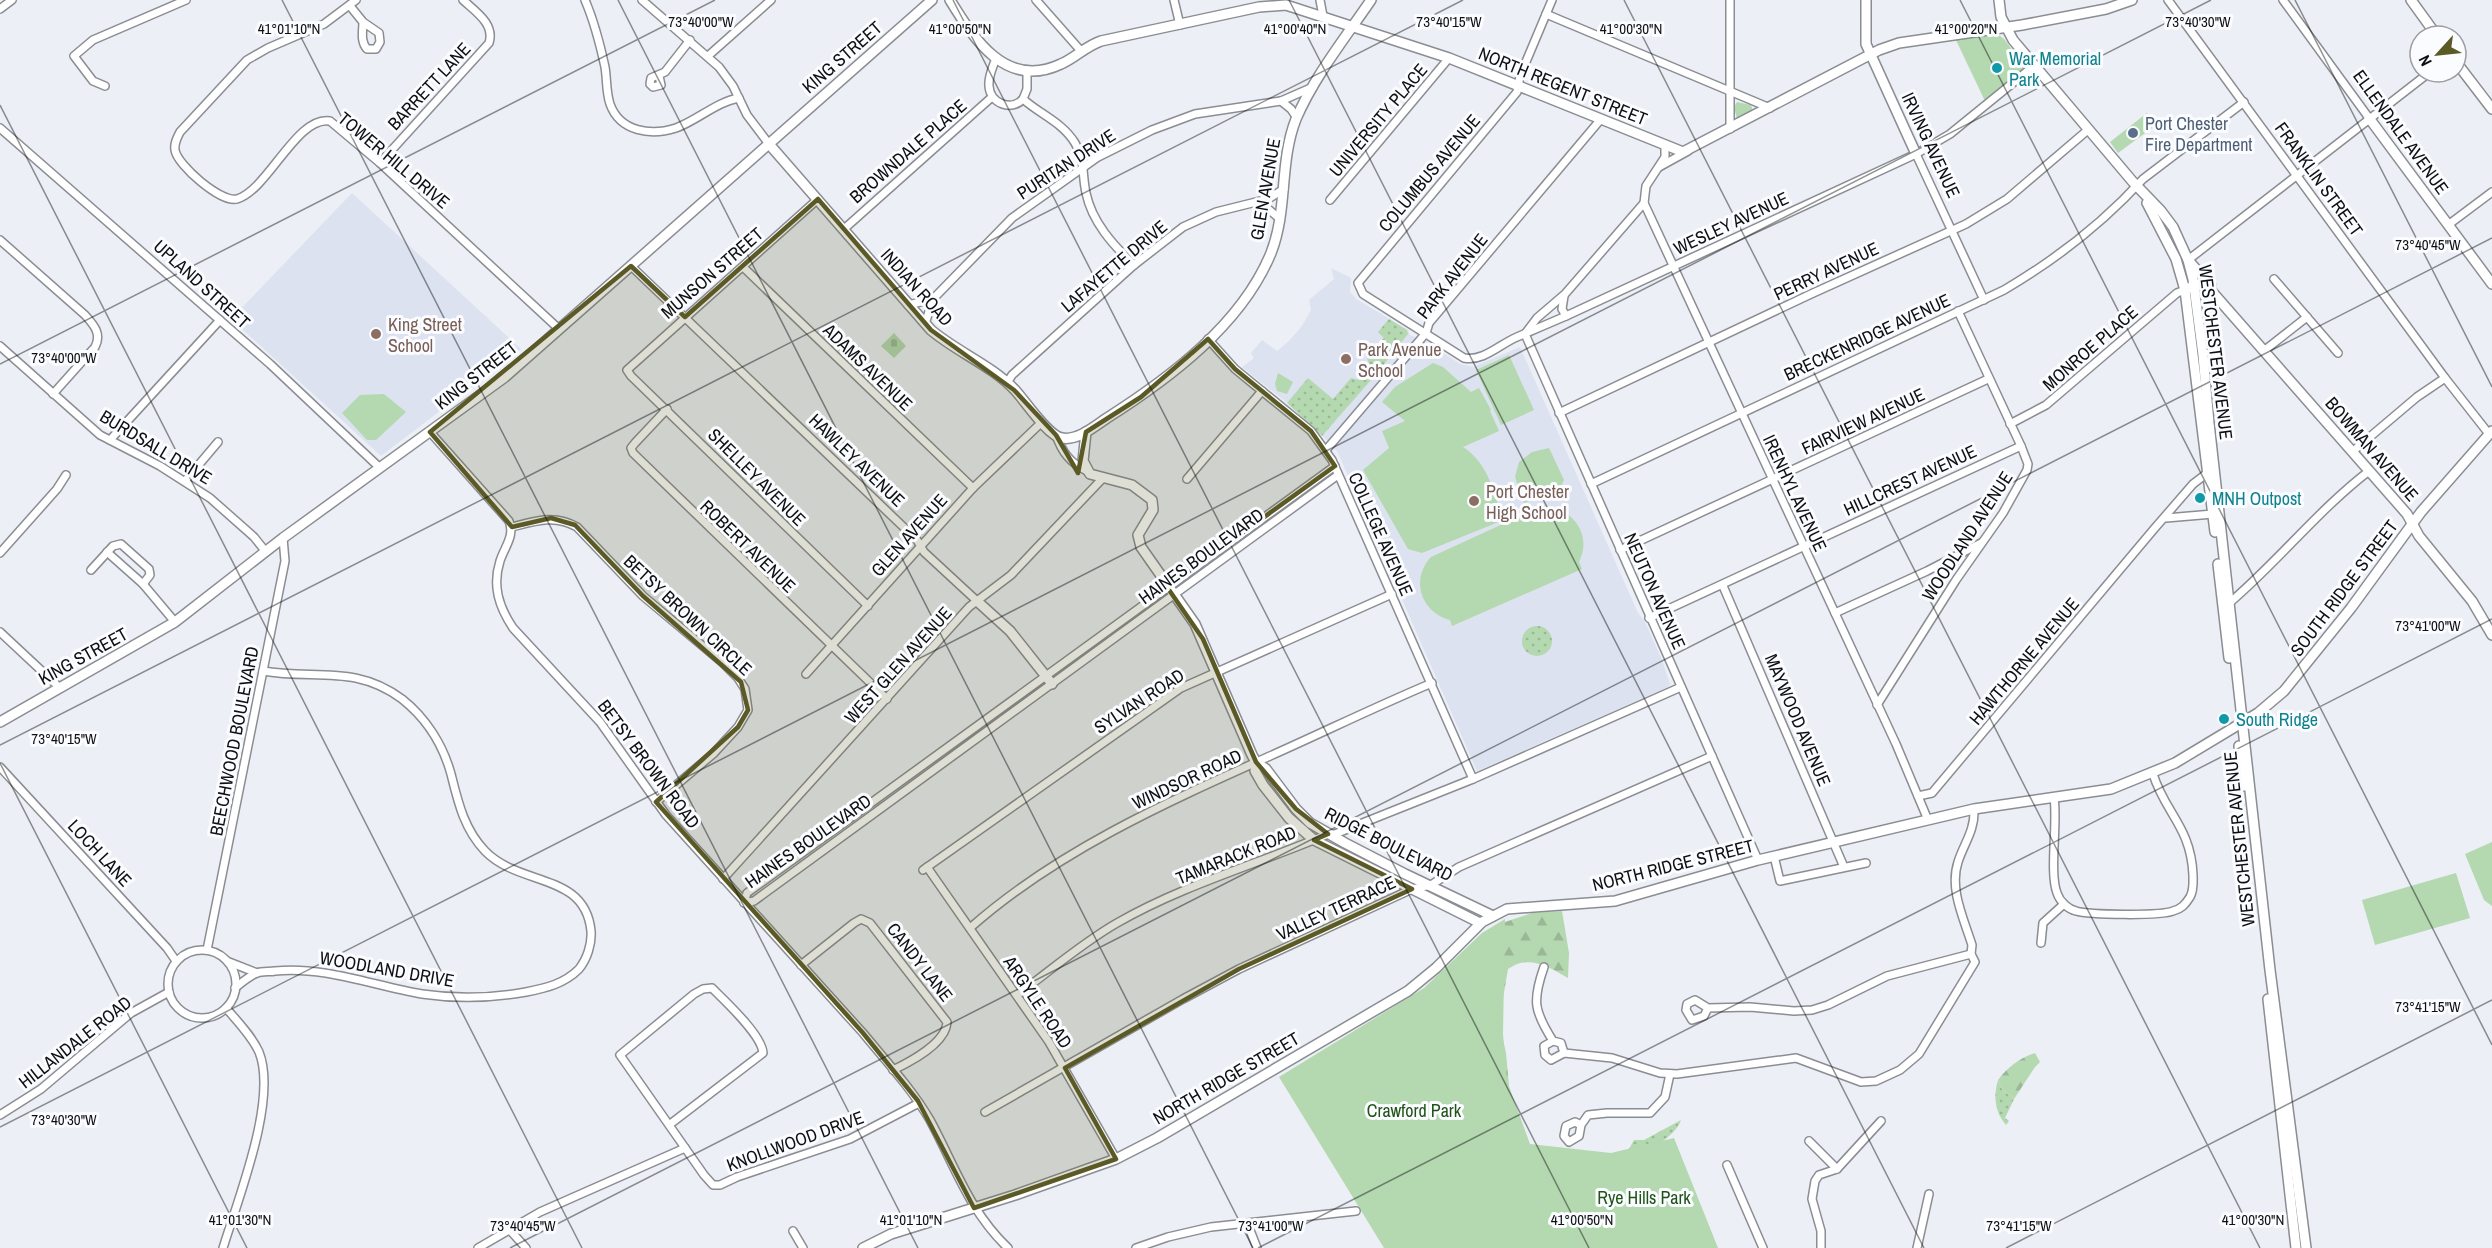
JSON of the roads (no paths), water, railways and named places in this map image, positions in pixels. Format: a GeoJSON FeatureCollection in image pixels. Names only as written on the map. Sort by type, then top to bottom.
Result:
{"type":"FeatureCollection","features":[{"type":"Feature","properties":{"kind":"street"},"geometry":{"type":"LineString","coordinates":[[0,9],[12,0]]}},
{"type":"Feature","properties":{"kind":"street"},"geometry":{"type":"LineString","coordinates":[[105,86],[93,81],[74,56],[93,40],[186,0]]}},
{"type":"Feature","properties":{"kind":"street","name":"TOWER HILL DRIVE"},"geometry":{"type":"LineString","coordinates":[[356,0],[324,24],[268,48],[248,60],[180,132],[176,139],[175,150],[180,160],[207,187],[231,200],[249,192],[305,131],[320,121],[330,121],[380,163],[559,329]]}},
{"type":"Feature","properties":{"kind":"street","name":"BARRETT LANE"},"geometry":{"type":"LineString","coordinates":[[380,163],[489,43],[491,33],[487,23],[463,0]]}},
{"type":"Feature","properties":{"kind":"street"},"geometry":{"type":"LineString","coordinates":[[585,0],[605,67],[609,101],[617,117],[629,126],[645,132],[678,127],[730,100],[739,98]]}},
{"type":"Feature","properties":{"kind":"street"},"geometry":{"type":"LineString","coordinates":[[642,0],[708,56],[726,75],[753,124],[769,144]]}},
{"type":"Feature","properties":{"kind":"street"},"geometry":{"type":"LineString","coordinates":[[708,56],[771,0]]}},
{"type":"Feature","properties":{"kind":"street","name":"KING STREET"},"geometry":{"type":"LineString","coordinates":[[0,722],[175,622],[283,538],[505,377],[932,0]]}},
{"type":"Feature","properties":{"kind":"street","name":"NORTH REGENT STREET"},"geometry":{"type":"LineString","coordinates":[[950,0],[982,47],[1011,66],[1027,70],[1053,67],[1101,41],[1275,5],[1286,5],[1449,58],[1665,146],[1678,151],[1688,151]]}},
{"type":"Feature","properties":{"kind":"street"},"geometry":{"type":"LineString","coordinates":[[1036,0],[1081,51]]}},
{"type":"Feature","properties":{"kind":"street"},"geometry":{"type":"LineString","coordinates":[[1174,0],[1180,25]]}},
{"type":"Feature","properties":{"kind":"street"},"geometry":{"type":"LineString","coordinates":[[1320,0],[1323,16]]}},
{"type":"Feature","properties":{"kind":"street","name":"GLEN AVENUE"},"geometry":{"type":"LineString","coordinates":[[1086,432],[1141,397],[1208,339],[1241,304],[1254,285],[1270,254],[1280,219],[1288,146],[1297,118],[1313,87],[1371,0]]}},
{"type":"Feature","properties":{"kind":"street","name":"COLUMBUS AVENUE"},"geometry":{"type":"LineString","coordinates":[[1426,333],[1363,294],[1358,287],[1359,279],[1517,92],[1520,76],[1552,0]]}},
{"type":"Feature","properties":{"kind":"street"},"geometry":{"type":"LineString","coordinates":[[1730,0],[1730,129]]}},
{"type":"Feature","properties":{"kind":"street","name":"IRVING AVENUE"},"geometry":{"type":"LineString","coordinates":[[1866,0],[1866,44],[1984,300]]}},
{"type":"Feature","properties":{"kind":"street","name":"WESTCHESTER AVENUE"},"geometry":{"type":"LineString","coordinates":[[1999,0],[2001,17],[2013,40],[2161,211],[2173,227],[2188,260],[2211,471],[2218,505],[2226,605],[2296,1248]]}},
{"type":"Feature","properties":{"kind":"street"},"geometry":{"type":"LineString","coordinates":[[1659,167],[1871,54],[1899,43],[2106,9],[2132,0]]}},
{"type":"Feature","properties":{"kind":"street","name":"FRANKLIN STREET"},"geometry":{"type":"LineString","coordinates":[[2168,0],[2445,378],[2490,432]]}},
{"type":"Feature","properties":{"kind":"street","name":"ELLENDALE AVENUE"},"geometry":{"type":"LineString","coordinates":[[2283,0],[2492,284]]}},
{"type":"Feature","properties":{"kind":"street"},"geometry":{"type":"LineString","coordinates":[[2411,0],[2428,24]]}},
{"type":"Feature","properties":{"kind":"street"},"geometry":{"type":"LineString","coordinates":[[350,6],[363,22]]}},
{"type":"Feature","properties":{"kind":"street"},"geometry":{"type":"LineString","coordinates":[[1546,14],[1770,108]]}},
{"type":"Feature","properties":{"kind":"street"},"geometry":{"type":"LineString","coordinates":[[659,76],[690,40]]}},
{"type":"Feature","properties":{"kind":"street","name":"BROWNDALE PLACE"},"geometry":{"type":"LineString","coordinates":[[996,58],[989,86],[992,97],[1007,106],[1019,103],[1023,99]]}},
{"type":"Feature","properties":{"kind":"street","name":"UNIVERSITY PLACE"},"geometry":{"type":"LineString","coordinates":[[1330,200],[1449,58]]}},
{"type":"Feature","properties":{"kind":"street","name":"WESLEY AVENUE"},"geometry":{"type":"LineString","coordinates":[[1426,333],[1470,360],[1483,356],[1525,334],[1916,154],[1950,134],[2035,65]]}},
{"type":"Feature","properties":{"kind":"street"},"geometry":{"type":"LineString","coordinates":[[1027,70],[1027,89],[1023,99],[1035,109],[1056,120],[1064,129],[1080,153],[1086,193],[1096,220],[1111,242],[1134,265]]}},
{"type":"Feature","properties":{"kind":"street"},"geometry":{"type":"LineString","coordinates":[[2468,78],[2492,109]]}},
{"type":"Feature","properties":{"kind":"street"},"geometry":{"type":"LineString","coordinates":[[2190,288],[2196,297],[2214,293],[2207,279],[2188,260],[2414,84]]}},
{"type":"Feature","properties":{"kind":"street","name":"PURITAN DRIVE"},"geometry":{"type":"LineString","coordinates":[[925,324],[933,299],[1011,218],[1083,167],[1137,137],[1195,114],[1281,101],[1313,87]]}},
{"type":"Feature","properties":{"kind":"street","name":"BROWNDALE PLACE"},"geometry":{"type":"LineString","coordinates":[[844,229],[992,97]]}},
{"type":"Feature","properties":{"kind":"street"},"geometry":{"type":"LineString","coordinates":[[1281,101],[1297,118]]}},
{"type":"Feature","properties":{"kind":"street","name":"BRECKENRIDGE AVENUE"},"geometry":{"type":"LineString","coordinates":[[1591,484],[1984,300],[2039,270],[2244,102]]}},
{"type":"Feature","properties":{"kind":"street","name":"PARK AVENUE"},"geometry":{"type":"LineString","coordinates":[[1326,450],[1426,333],[1429,323],[1601,119]]}},
{"type":"Feature","properties":{"kind":"street","name":"UPLAND STREET"},"geometry":{"type":"LineString","coordinates":[[0,128],[220,320],[380,468]]}},
{"type":"Feature","properties":{"kind":"street","name":"PERRY AVENUE"},"geometry":{"type":"LineString","coordinates":[[1559,413],[1952,230],[1996,207],[2089,129]]}},
{"type":"Feature","properties":{"kind":"street","name":"INDIAN ROAD"},"geometry":{"type":"LineString","coordinates":[[769,144],[925,324],[945,342],[1007,383],[1056,435],[1065,454],[1078,467],[1102,479],[1132,485],[1152,500],[1153,510],[1139,531],[1138,539],[1168,587]]}},
{"type":"Feature","properties":{"kind":"street"},"geometry":{"type":"LineString","coordinates":[[1525,334],[1537,318],[1565,294],[1644,203],[1646,186],[1665,157],[1665,146]]}},
{"type":"Feature","properties":{"kind":"street","name":"WESTCHESTER AVENUE"},"geometry":{"type":"LineString","coordinates":[[2139,188],[2168,239],[2190,288]]}},
{"type":"Feature","properties":{"kind":"street","name":"LAFAYETTE DRIVE"},"geometry":{"type":"LineString","coordinates":[[1007,383],[1012,375],[1167,238],[1203,217],[1231,207],[1260,202],[1284,189]]}},
{"type":"Feature","properties":{"kind":"street"},"geometry":{"type":"LineString","coordinates":[[2448,225],[2492,192]]}},
{"type":"Feature","properties":{"kind":"street","name":"MUNSON STREET"},"geometry":{"type":"LineString","coordinates":[[627,370],[818,199]]}},
{"type":"Feature","properties":{"kind":"street"},"geometry":{"type":"LineString","coordinates":[[1260,202],[1280,219]]}},
{"type":"Feature","properties":{"kind":"street","name":"IRENHYL AVENUE"},"geometry":{"type":"LineString","coordinates":[[1644,203],[1918,796]]}},
{"type":"Feature","properties":{"kind":"street"},"geometry":{"type":"LineString","coordinates":[[0,240],[85,315],[97,332],[98,341],[95,347],[53,394]]}},
{"type":"Feature","properties":{"kind":"street","name":"HAWLEY AVENUE"},"geometry":{"type":"LineString","coordinates":[[631,266],[921,546],[924,552],[1010,631],[1049,680]]}},
{"type":"Feature","properties":{"kind":"street","name":"ADAMS AVENUE"},"geometry":{"type":"LineString","coordinates":[[742,267],[973,488]]}},
{"type":"Feature","properties":{"kind":"street"},"geometry":{"type":"LineString","coordinates":[[2274,279],[2338,353]]}},
{"type":"Feature","properties":{"kind":"street","name":"BOWMAN AVENUE"},"geometry":{"type":"LineString","coordinates":[[2190,288],[2205,284],[2265,350],[2407,514],[2419,536],[2472,600],[2492,635]]}},
{"type":"Feature","properties":{"kind":"street","name":"MONROE PLACE"},"geometry":{"type":"LineString","coordinates":[[2010,424],[2046,405],[2177,293],[2190,288]]}},
{"type":"Feature","properties":{"kind":"street"},"geometry":{"type":"LineString","coordinates":[[1565,294],[1562,303],[1566,316]]}},
{"type":"Feature","properties":{"kind":"street","name":"WESTCHESTER AVENUE"},"geometry":{"type":"LineString","coordinates":[[2196,297],[2213,514],[2226,605]]}},
{"type":"Feature","properties":{"kind":"street"},"geometry":{"type":"LineString","coordinates":[[908,305],[933,299]]}},
{"type":"Feature","properties":{"kind":"street","name":"WOODLAND AVENUE"},"geometry":{"type":"LineString","coordinates":[[1877,705],[2009,503],[2027,470],[2028,464],[1958,311]]}},
{"type":"Feature","properties":{"kind":"street"},"geometry":{"type":"LineString","coordinates":[[2265,350],[2307,317]]}},
{"type":"Feature","properties":{"kind":"street"},"geometry":{"type":"LineString","coordinates":[[110,440],[220,320]]}},
{"type":"Feature","properties":{"kind":"street","name":"NEUTON AVENUE"},"geometry":{"type":"LineString","coordinates":[[1525,334],[1758,860]]}},
{"type":"Feature","properties":{"kind":"street","name":"COLLEGE AVENUE"},"geometry":{"type":"LineString","coordinates":[[1208,339],[1235,369],[1311,431],[1326,450],[1473,779]]}},
{"type":"Feature","properties":{"kind":"street","name":"BURDSALL DRIVE"},"geometry":{"type":"LineString","coordinates":[[0,346],[92,428],[185,481],[226,510],[266,552]]}},
{"type":"Feature","properties":{"kind":"street","name":"SHELLEY AVENUE"},"geometry":{"type":"LineString","coordinates":[[627,370],[867,606]]}},
{"type":"Feature","properties":{"kind":"street"},"geometry":{"type":"LineString","coordinates":[[2352,452],[2411,402],[2445,378]]}},
{"type":"Feature","properties":{"kind":"street","name":"FAIRVIEW AVENUE"},"geometry":{"type":"LineString","coordinates":[[1620,550],[1988,379]]}},
{"type":"Feature","properties":{"kind":"street"},"geometry":{"type":"LineString","coordinates":[[1187,480],[1262,391]]}},
{"type":"Feature","properties":{"kind":"street","name":"ROBERT AVENUE"},"geometry":{"type":"LineString","coordinates":[[667,409],[631,448],[633,453],[887,699]]}},
{"type":"Feature","properties":{"kind":"street","name":"GLEN AVENUE"},"geometry":{"type":"LineString","coordinates":[[806,674],[973,488],[1042,422]]}},
{"type":"Feature","properties":{"kind":"street"},"geometry":{"type":"LineString","coordinates":[[430,432],[501,511],[512,527]]}},
{"type":"Feature","properties":{"kind":"street"},"geometry":{"type":"LineString","coordinates":[[1056,435],[1068,438],[1086,432],[1083,461],[1087,471]]}},
{"type":"Feature","properties":{"kind":"street","name":"SOUTH RIDGE STREET"},"geometry":{"type":"LineString","coordinates":[[2239,724],[2284,691],[2307,666],[2447,480],[2490,432]]}},
{"type":"Feature","properties":{"kind":"street"},"geometry":{"type":"LineString","coordinates":[[185,481],[218,442]]}},
{"type":"Feature","properties":{"kind":"street","name":"HILLCREST AVENUE"},"geometry":{"type":"LineString","coordinates":[[1650,618],[2020,446]]}},
{"type":"Feature","properties":{"kind":"street","name":"HAINES BOULEVARD"},"geometry":{"type":"LineString","coordinates":[[1049,680],[1168,587],[1335,466]]}},
{"type":"Feature","properties":{"kind":"street","name":"HAWTHORNE AVENUE"},"geometry":{"type":"LineString","coordinates":[[1918,796],[1932,794],[2154,529],[2166,518],[2193,484],[2211,471]]}},
{"type":"Feature","properties":{"kind":"street"},"geometry":{"type":"LineString","coordinates":[[2226,605],[2246,589],[2338,495],[2369,471]]}},
{"type":"Feature","properties":{"kind":"street","name":"HAINES BOULEVARD"},"geometry":{"type":"LineString","coordinates":[[744,903],[747,893],[1049,680],[1174,595],[1338,474]]}},
{"type":"Feature","properties":{"kind":"street"},"geometry":{"type":"LineString","coordinates":[[0,553],[57,489],[66,475]]}},
{"type":"Feature","properties":{"kind":"street","name":"WEST GLEN AVENUE"},"geometry":{"type":"LineString","coordinates":[[723,879],[969,607],[1011,575],[1102,479]]}},
{"type":"Feature","properties":{"kind":"street"},"geometry":{"type":"LineString","coordinates":[[2166,518],[2213,514],[2218,505]]}},
{"type":"Feature","properties":{"kind":"street","name":"BETSY BROWN CIRCLE"},"geometry":{"type":"LineString","coordinates":[[512,527],[551,518],[577,526],[643,596],[723,663],[745,689],[748,710],[738,727],[714,754],[656,802]]}},
{"type":"Feature","properties":{"kind":"street","name":"BETSY BROWN ROAD"},"geometry":{"type":"LineString","coordinates":[[512,527],[512,533],[500,560],[497,579],[498,601],[505,616],[522,640],[578,696],[612,737],[656,802],[744,903],[863,1033],[919,1103],[974,1208],[1008,1248]]}},
{"type":"Feature","properties":{"kind":"street","name":"BEECHWOOD BOULEVARD"},"geometry":{"type":"LineString","coordinates":[[207,950],[243,781],[285,561],[283,538]]}},
{"type":"Feature","properties":{"kind":"street"},"geometry":{"type":"LineString","coordinates":[[1835,613],[1927,571],[1983,542]]}},
{"type":"Feature","properties":{"kind":"street"},"geometry":{"type":"LineString","coordinates":[[91,570],[116,544],[121,544],[149,569],[150,575],[143,584]]}},
{"type":"Feature","properties":{"kind":"street"},"geometry":{"type":"LineString","coordinates":[[107,552],[143,584],[175,622]]}},
{"type":"Feature","properties":{"kind":"street","name":"MAYWOOD AVENUE"},"geometry":{"type":"LineString","coordinates":[[1723,585],[1844,867]]}},
{"type":"Feature","properties":{"kind":"street","name":"RIDGE BOULEVARD"},"geometry":{"type":"LineString","coordinates":[[1168,587],[1195,624],[1256,762],[1255,771],[1289,818],[1314,840],[1480,923]]}},
{"type":"Feature","properties":{"kind":"street","name":"SYLVAN ROAD"},"geometry":{"type":"LineString","coordinates":[[925,868],[1181,688],[1392,594]]}},
{"type":"Feature","properties":{"kind":"street"},"geometry":{"type":"LineString","coordinates":[[0,632],[60,688]]}},
{"type":"Feature","properties":{"kind":"street","name":"WOODLAND DRIVE"},"geometry":{"type":"LineString","coordinates":[[235,988],[257,973],[295,969],[442,996],[512,994],[548,988],[572,975],[587,956],[591,933],[586,911],[573,894],[500,864],[477,842],[462,813],[440,744],[421,718],[403,700],[374,684],[339,674],[263,671]]}},
{"type":"Feature","properties":{"kind":"street","name":"WINDSOR ROAD"},"geometry":{"type":"LineString","coordinates":[[970,928],[1049,868],[1105,835],[1198,788],[1432,683]]}},
{"type":"Feature","properties":{"kind":"street","name":"TAMARACK ROAD"},"geometry":{"type":"LineString","coordinates":[[1017,995],[1119,922],[1223,875],[1328,834],[1335,834],[1473,779],[1680,687]]}},
{"type":"Feature","properties":{"kind":"street","name":"WESTCHESTER AVENUE"},"geometry":{"type":"LineString","coordinates":[[2239,724],[2306,1248]]}},
{"type":"Feature","properties":{"kind":"street","name":"NORTH RIDGE STREET"},"geometry":{"type":"LineString","coordinates":[[863,1248],[891,1234],[1116,1159],[1182,1124],[1408,991],[1436,969],[1480,923],[1493,916],[1521,907],[1615,901],[1758,860],[1974,809],[2111,789],[2153,774],[2239,724]]}},
{"type":"Feature","properties":{"kind":"street","name":"VALLEY TERRACE"},"geometry":{"type":"LineString","coordinates":[[985,1112],[1239,969],[1412,889],[1431,885],[1459,867],[1712,756]]}},
{"type":"Feature","properties":{"kind":"street","name":"RIDGE BOULEVARD"},"geometry":{"type":"LineString","coordinates":[[1256,762],[1266,769],[1296,809],[1328,834],[1493,916]]}},
{"type":"Feature","properties":{"kind":"street","name":"LOCH LANE"},"geometry":{"type":"LineString","coordinates":[[0,766],[167,948],[176,961]]}},
{"type":"Feature","properties":{"kind":"street"},"geometry":{"type":"LineString","coordinates":[[2054,797],[2055,878],[2057,893],[2064,904],[2077,912],[2095,914],[2175,911],[2188,900],[2193,884],[2188,840],[2153,774]]}},
{"type":"Feature","properties":{"kind":"street"},"geometry":{"type":"LineString","coordinates":[[1918,796],[1928,820]]}},
{"type":"Feature","properties":{"kind":"street"},"geometry":{"type":"LineString","coordinates":[[1553,1041],[1545,1046],[1544,1051],[1551,1060],[1561,1055],[1612,1058],[1670,1074],[1689,1074],[1796,1058],[1861,1082],[1876,1081],[1900,1070],[1919,1054],[1975,962],[1954,887],[1958,861],[1973,830],[1974,809]]}},
{"type":"Feature","properties":{"kind":"street"},"geometry":{"type":"LineString","coordinates":[[1774,856],[1780,881],[1866,863]]}},
{"type":"Feature","properties":{"kind":"street","name":"ARGYLE ROAD"},"geometry":{"type":"LineString","coordinates":[[925,868],[1017,995],[1064,1067],[1116,1159]]}},
{"type":"Feature","properties":{"kind":"street"},"geometry":{"type":"LineString","coordinates":[[2041,943],[2043,923],[2064,904]]}},
{"type":"Feature","properties":{"kind":"street","name":"CANDY LANE"},"geometry":{"type":"LineString","coordinates":[[801,965],[854,923],[864,920],[870,923],[947,1022],[946,1030],[940,1038],[902,1066],[892,1070]]}},
{"type":"Feature","properties":{"kind":"street"},"geometry":{"type":"LineString","coordinates":[[207,950],[226,960],[232,970],[235,988],[226,1008],[213,1016],[197,1017],[183,1012],[176,1006],[169,992],[168,977],[176,961],[190,952],[207,950]]}},
{"type":"Feature","properties":{"kind":"street"},"geometry":{"type":"LineString","coordinates":[[1708,1008],[1750,1006],[1794,1011],[1812,1010],[1839,1000],[1887,976],[1971,954]]}},
{"type":"Feature","properties":{"kind":"street","name":"WOODLAND DRIVE"},"geometry":{"type":"LineString","coordinates":[[226,960],[257,973]]}},
{"type":"Feature","properties":{"kind":"street"},"geometry":{"type":"LineString","coordinates":[[1544,967],[1534,999],[1540,1022],[1553,1041],[1561,1043],[1561,1055]]}},
{"type":"Feature","properties":{"kind":"street"},"geometry":{"type":"LineString","coordinates":[[478,1248],[509,1229],[576,1195],[685,1148],[620,1055],[694,994],[703,989],[712,988],[761,1043],[763,1049],[760,1055],[669,1125]]}},
{"type":"Feature","properties":{"kind":"street","name":"HILLANDALE ROAD"},"geometry":{"type":"LineString","coordinates":[[0,1115],[41,1089],[131,1013],[169,992]]}},
{"type":"Feature","properties":{"kind":"street"},"geometry":{"type":"LineString","coordinates":[[222,1248],[260,1125],[265,1091],[259,1052],[226,1008]]}},
{"type":"Feature","properties":{"kind":"street"},"geometry":{"type":"LineString","coordinates":[[1581,1125],[1588,1115],[1650,1113],[1665,1097],[1670,1074]]}},
{"type":"Feature","properties":{"kind":"street","name":"KNOLLWOOD DRIVE"},"geometry":{"type":"LineString","coordinates":[[685,1148],[713,1185],[720,1185],[747,1173],[850,1139],[919,1103]]}},
{"type":"Feature","properties":{"kind":"street"},"geometry":{"type":"LineString","coordinates":[[1821,1248],[1821,1231],[1812,1198],[1812,1190],[1819,1175],[1837,1169],[1881,1121]]}},
{"type":"Feature","properties":{"kind":"street"},"geometry":{"type":"LineString","coordinates":[[1809,1141],[1837,1169]]}},
{"type":"Feature","properties":{"kind":"street"},"geometry":{"type":"LineString","coordinates":[[1727,1165],[1762,1248]]}},
{"type":"Feature","properties":{"kind":"street"},"geometry":{"type":"LineString","coordinates":[[1917,1248],[1929,1194]]}},
{"type":"Feature","properties":{"kind":"street"},"geometry":{"type":"LineString","coordinates":[[1136,1248],[1168,1237],[1210,1227],[1356,1212]]}},
{"type":"Feature","properties":{"kind":"street"},"geometry":{"type":"LineString","coordinates":[[1248,1224],[1257,1248]]}},
{"type":"Feature","properties":{"kind":"street"},"geometry":{"type":"LineString","coordinates":[[509,1229],[526,1248]]}},
{"type":"Feature","properties":{"kind":"street"},"geometry":{"type":"LineString","coordinates":[[794,1231],[803,1248]]}},
{"type":"Feature","properties":{"kind":"place","name":"War Memorial Park"},"geometry":{"type":"Point","coordinates":[1997,68]}},
{"type":"Feature","properties":{"kind":"place","name":"Port Chester Fire Department"},"geometry":{"type":"Point","coordinates":[2133,133]}},
{"type":"Feature","properties":{"kind":"place","name":"King Street School"},"geometry":{"type":"Point","coordinates":[376,334]}},
{"type":"Feature","properties":{"kind":"place","name":"Park Avenue School"},"geometry":{"type":"Point","coordinates":[1346,359]}},
{"type":"Feature","properties":{"kind":"place","name":"MNH Outpost"},"geometry":{"type":"Point","coordinates":[2200,498]}},
{"type":"Feature","properties":{"kind":"place","name":"Port Chester High School"},"geometry":{"type":"Point","coordinates":[1474,501]}},
{"type":"Feature","properties":{"kind":"place","name":"South Ridge"},"geometry":{"type":"Point","coordinates":[2224,719]}},
{"type":"Feature","properties":{"kind":"park label","name":"Crawford Park"},"geometry":{"type":"Point","coordinates":[1414,1110]}},
{"type":"Feature","properties":{"kind":"park label","name":"Rye Hills Park"},"geometry":{"type":"Point","coordinates":[1644,1197]}}]}
